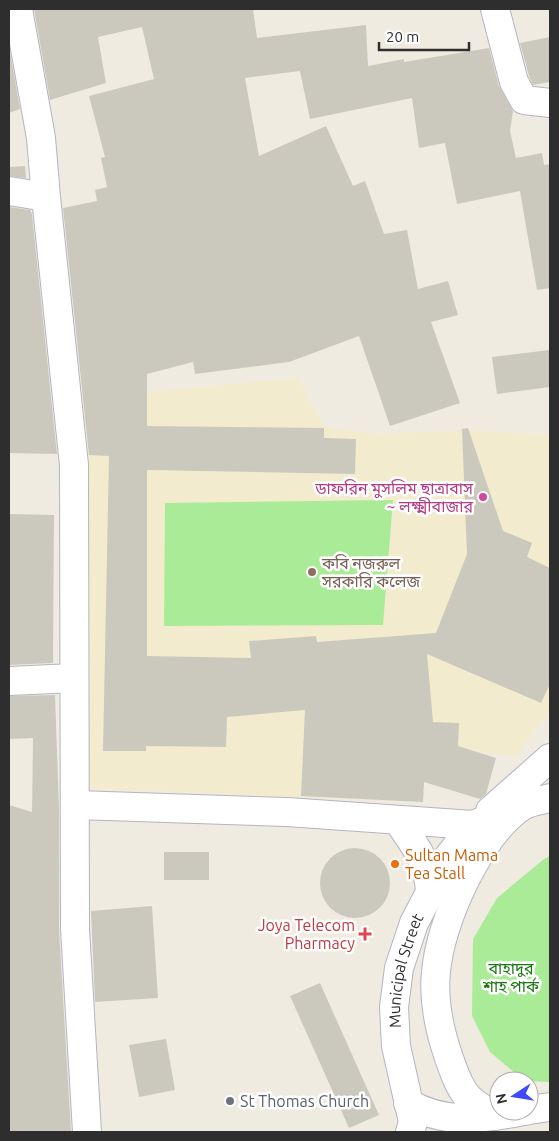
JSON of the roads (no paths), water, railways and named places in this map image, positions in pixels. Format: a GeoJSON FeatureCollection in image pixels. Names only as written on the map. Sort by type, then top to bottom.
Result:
{"type":"FeatureCollection","features":[{"type":"Feature","properties":{"kind":"street"},"geometry":{"type":"LineString","coordinates":[[18,9],[40,138],[74,465],[75,930],[87,1132]]}},
{"type":"Feature","properties":{"kind":"street"},"geometry":{"type":"LineString","coordinates":[[495,9],[514,82],[524,100],[550,103]]}},
{"type":"Feature","properties":{"kind":"street"},"geometry":{"type":"LineString","coordinates":[[9,191],[46,197]]}},
{"type":"Feature","properties":{"kind":"street"},"geometry":{"type":"LineString","coordinates":[[9,681],[74,678]]}},
{"type":"Feature","properties":{"kind":"street","name":"Municipal Street"},"geometry":{"type":"LineString","coordinates":[[410,1132],[413,1122],[396,1046],[394,1007],[399,968],[414,923],[449,856],[473,825],[550,758]]}},
{"type":"Feature","properties":{"kind":"street"},"geometry":{"type":"LineString","coordinates":[[76,805],[287,812],[473,825],[522,806],[550,798]]}},
{"type":"Feature","properties":{"kind":"street"},"geometry":{"type":"LineString","coordinates":[[487,1124],[456,1078],[442,1035],[436,973],[442,941],[460,890],[481,852],[501,827],[522,806]]}},
{"type":"Feature","properties":{"kind":"street"},"geometry":{"type":"LineString","coordinates":[[398,821],[420,854],[428,871],[430,890]]}},
{"type":"Feature","properties":{"kind":"street"},"geometry":{"type":"LineString","coordinates":[[408,1103],[426,1113],[444,1118],[487,1124]]}},
{"type":"Feature","properties":{"kind":"place","name":"ডাফরিন মুসলিম ছাত্রাবাস ~ লক্ষ্মীবাজার"},"geometry":{"type":"Point","coordinates":[483,497]}},
{"type":"Feature","properties":{"kind":"place","name":"কবি নজরুল সরকারি কলেজ"},"geometry":{"type":"Point","coordinates":[312,572]}},
{"type":"Feature","properties":{"kind":"place","name":"Sultan Mama Tea Stall"},"geometry":{"type":"Point","coordinates":[395,864]}},
{"type":"Feature","properties":{"kind":"place","name":"Joya Telecom Pharmacy"},"geometry":{"type":"Point","coordinates":[365,934]}},
{"type":"Feature","properties":{"kind":"place","name":"St Thomas Church"},"geometry":{"type":"Point","coordinates":[230,1101]}},
{"type":"Feature","properties":{"kind":"park label","name":"বাহাদুর শাহ পার্ক"},"geometry":{"type":"Point","coordinates":[511,977]}}]}
